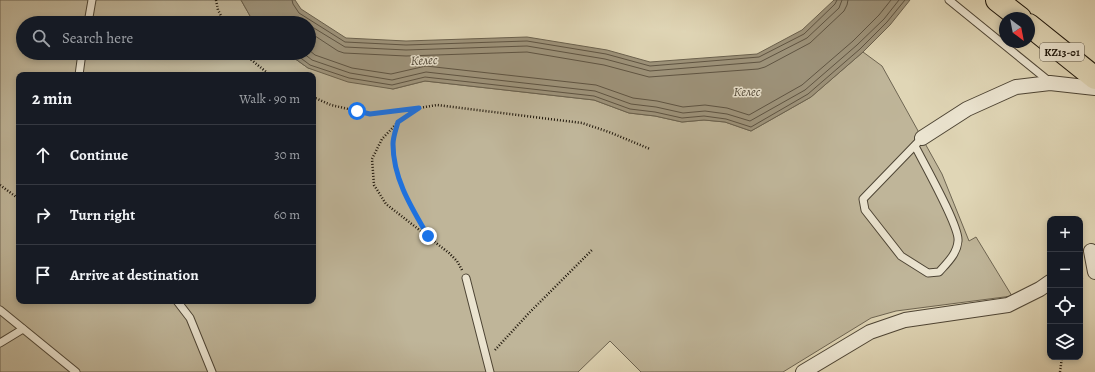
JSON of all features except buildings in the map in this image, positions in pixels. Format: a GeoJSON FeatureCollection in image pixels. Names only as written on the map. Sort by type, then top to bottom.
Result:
{"type":"FeatureCollection","features":[{"type":"Feature","properties":{"kind":"main road"},"geometry":{"type":"LineString","coordinates":[[997,0],[1012,12]]}},
{"type":"Feature","properties":{"kind":"main road","name":"KZ13-01"},"geometry":{"type":"LineString","coordinates":[[1035,31],[1095,78]]}},
{"type":"Feature","properties":{"kind":"street"},"geometry":{"type":"LineString","coordinates":[[918,142],[967,109],[1016,87],[1050,83],[1095,88]]}},
{"type":"Feature","properties":{"kind":"street"},"geometry":{"type":"LineString","coordinates":[[1089,252],[1095,272]]}},
{"type":"Feature","properties":{"kind":"street"},"geometry":{"type":"LineString","coordinates":[[803,372],[870,332],[905,320],[1008,306],[1047,284]]}},
{"type":"Feature","properties":{"kind":"lane"},"geometry":{"type":"LineString","coordinates":[[89,16],[92,0]]}},
{"type":"Feature","properties":{"kind":"lane"},"geometry":{"type":"LineString","coordinates":[[949,0],[1050,83]]}},
{"type":"Feature","properties":{"kind":"lane"},"geometry":{"type":"LineString","coordinates":[[79,72],[81,60]]}},
{"type":"Feature","properties":{"kind":"lane"},"geometry":{"type":"LineString","coordinates":[[918,142],[954,222],[958,240],[955,254],[939,272],[928,273],[901,256],[865,210],[863,199],[918,142]]}},
{"type":"Feature","properties":{"kind":"lane"},"geometry":{"type":"LineString","coordinates":[[466,278],[490,372]]}},
{"type":"Feature","properties":{"kind":"lane"},"geometry":{"type":"LineString","coordinates":[[179,304],[190,318],[212,372]]}},
{"type":"Feature","properties":{"kind":"lane"},"geometry":{"type":"LineString","coordinates":[[0,310],[76,372]]}},
{"type":"Feature","properties":{"kind":"lane"},"geometry":{"type":"LineString","coordinates":[[0,343],[23,329]]}},
{"type":"Feature","properties":{"kind":"path"},"geometry":{"type":"LineString","coordinates":[[216,0],[221,16]]}},
{"type":"Feature","properties":{"kind":"path"},"geometry":{"type":"LineString","coordinates":[[251,60],[266,72]]}},
{"type":"Feature","properties":{"kind":"path"},"geometry":{"type":"LineString","coordinates":[[316,98],[331,105],[370,114],[437,105],[582,123],[609,132],[650,149]]}},
{"type":"Feature","properties":{"kind":"path"},"geometry":{"type":"LineString","coordinates":[[419,108],[398,122],[382,139],[372,159],[374,185],[386,204],[428,236],[457,261],[466,278]]}},
{"type":"Feature","properties":{"kind":"path"},"geometry":{"type":"LineString","coordinates":[[398,122],[393,143],[397,175],[408,201],[428,236]]}},
{"type":"Feature","properties":{"kind":"path"},"geometry":{"type":"LineString","coordinates":[[0,185],[16,196]]}},
{"type":"Feature","properties":{"kind":"path"},"geometry":{"type":"LineString","coordinates":[[487,360],[529,313],[592,250]]}},
{"type":"Feature","properties":{"kind":"path"},"geometry":{"type":"LineString","coordinates":[[1060,372],[1062,360]]}},
{"type":"Feature","properties":{"kind":"shaded area"},"geometry":{"type":"Polygon","coordinates":[[[0,0],[241,0],[250,16],[16,16],[16,60],[297,60],[308,68],[393,89],[425,81],[594,100],[629,113],[655,116],[682,122],[704,120],[725,122],[751,131],[811,97],[863,52],[882,66],[942,174],[969,241],[976,237],[1012,296],[896,311],[871,318],[783,372],[641,372],[610,341],[578,372],[0,372],[0,0]]]}},
{"type":"Feature","properties":{"kind":"water","name":"Келес"},"geometry":{"type":"Polygon","coordinates":[[[241,0],[295,0],[301,9],[312,16],[250,16],[241,0]]]}},
{"type":"Feature","properties":{"kind":"water","name":"Келес"},"geometry":{"type":"Polygon","coordinates":[[[834,0],[910,0],[890,25],[863,52],[811,97],[751,131],[725,122],[704,120],[682,122],[655,116],[629,113],[594,100],[425,81],[393,89],[348,82],[308,68],[297,60],[316,60],[316,19],[346,38],[406,41],[527,37],[607,50],[650,62],[757,54],[802,30],[834,0]]]}},
{"type":"Feature","properties":{"kind":"route"},"geometry":{"type":"LineString","coordinates":[[357,111],[370,114],[419,108],[398,122],[393,143],[397,175],[408,201],[428,236]]}}]}
